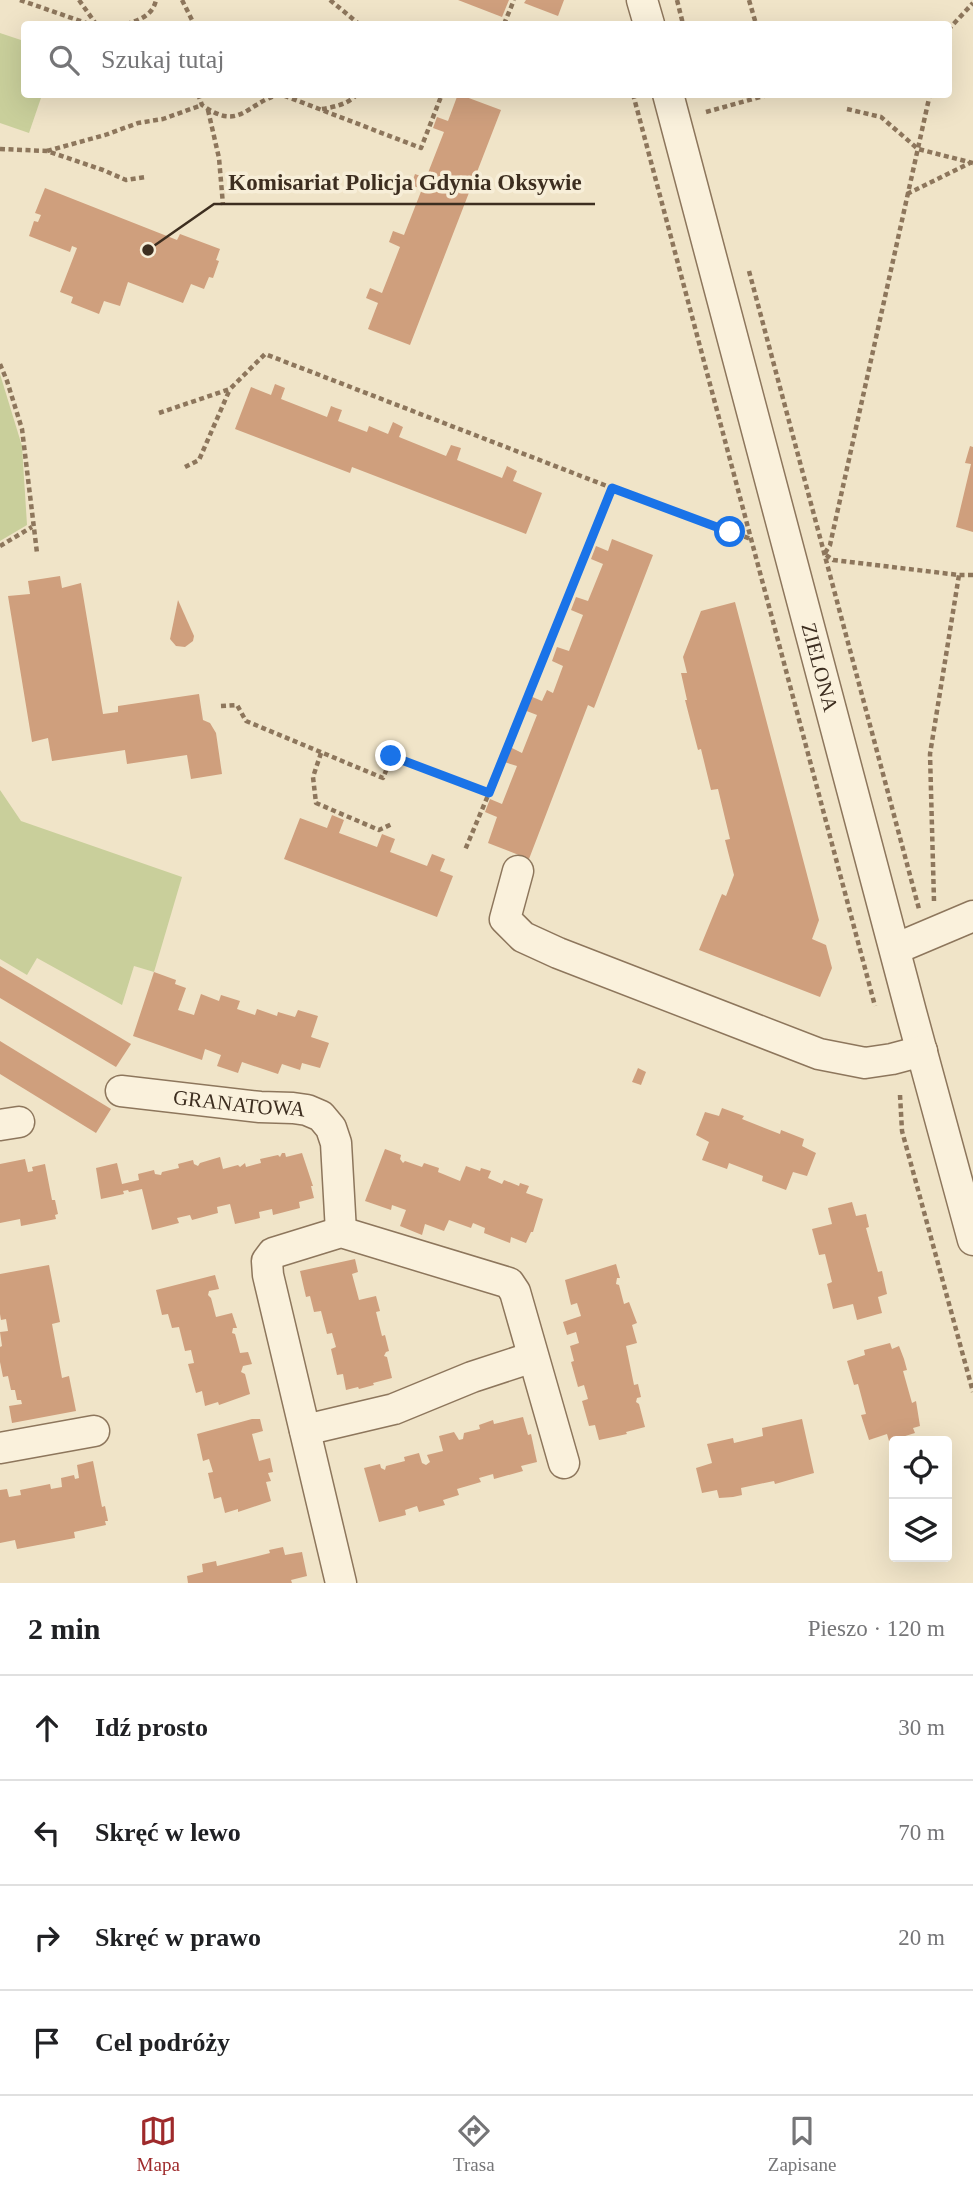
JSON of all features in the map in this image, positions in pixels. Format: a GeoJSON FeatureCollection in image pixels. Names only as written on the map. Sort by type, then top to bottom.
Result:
{"type":"FeatureCollection","features":[{"type":"Feature","properties":{"kind":"street"},"geometry":{"type":"LineString","coordinates":[[642,0],[648,21]]}},
{"type":"Feature","properties":{"kind":"street","name":"ZIELONA"},"geometry":{"type":"LineString","coordinates":[[669,98],[973,1240]]}},
{"type":"Feature","properties":{"kind":"street"},"geometry":{"type":"LineString","coordinates":[[518,871],[505,919],[523,937],[558,953],[819,1054],[865,1063],[922,1051]]}},
{"type":"Feature","properties":{"kind":"street"},"geometry":{"type":"LineString","coordinates":[[895,949],[973,916]]}},
{"type":"Feature","properties":{"kind":"street","name":"GRANATOWA"},"geometry":{"type":"LineString","coordinates":[[121,1091],[260,1107],[293,1108],[321,1116],[331,1128],[336,1143],[341,1232]]}},
{"type":"Feature","properties":{"kind":"street"},"geometry":{"type":"LineString","coordinates":[[341,1583],[268,1275],[267,1261],[273,1253],[341,1232],[509,1283],[515,1292],[564,1463]]}},
{"type":"Feature","properties":{"kind":"street"},"geometry":{"type":"LineString","coordinates":[[305,1430],[394,1409],[472,1377],[533,1357]]}},
{"type":"Feature","properties":{"kind":"street"},"geometry":{"type":"LineString","coordinates":[[0,1448],[94,1431]]}},
{"type":"Feature","properties":{"kind":"path"},"geometry":{"type":"LineString","coordinates":[[20,0],[37,3],[82,21]]}},
{"type":"Feature","properties":{"kind":"path"},"geometry":{"type":"LineString","coordinates":[[79,0],[94,21]]}},
{"type":"Feature","properties":{"kind":"path"},"geometry":{"type":"LineString","coordinates":[[137,21],[154,8],[156,0]]}},
{"type":"Feature","properties":{"kind":"path"},"geometry":{"type":"LineString","coordinates":[[181,0],[192,21]]}},
{"type":"Feature","properties":{"kind":"path"},"geometry":{"type":"LineString","coordinates":[[330,0],[355,21]]}},
{"type":"Feature","properties":{"kind":"path"},"geometry":{"type":"LineString","coordinates":[[505,21],[513,0]]}},
{"type":"Feature","properties":{"kind":"path"},"geometry":{"type":"LineString","coordinates":[[677,0],[682,21]]}},
{"type":"Feature","properties":{"kind":"path"},"geometry":{"type":"LineString","coordinates":[[749,0],[755,21]]}},
{"type":"Feature","properties":{"kind":"path"},"geometry":{"type":"LineString","coordinates":[[952,26],[973,3]]}},
{"type":"Feature","properties":{"kind":"path"},"geometry":{"type":"LineString","coordinates":[[199,98],[208,110],[228,117],[241,116],[270,98]]}},
{"type":"Feature","properties":{"kind":"path"},"geometry":{"type":"LineString","coordinates":[[291,98],[421,148],[440,98]]}},
{"type":"Feature","properties":{"kind":"path"},"geometry":{"type":"LineString","coordinates":[[321,109],[338,106],[355,98]]}},
{"type":"Feature","properties":{"kind":"path"},"geometry":{"type":"LineString","coordinates":[[634,98],[877,1012]]}},
{"type":"Feature","properties":{"kind":"path"},"geometry":{"type":"LineString","coordinates":[[704,103],[706,112],[757,98]]}},
{"type":"Feature","properties":{"kind":"path"},"geometry":{"type":"LineString","coordinates":[[825,554],[830,545],[929,98]]}},
{"type":"Feature","properties":{"kind":"path"},"geometry":{"type":"LineString","coordinates":[[47,151],[138,123],[163,119],[202,105]]}},
{"type":"Feature","properties":{"kind":"path"},"geometry":{"type":"LineString","coordinates":[[847,109],[881,117],[918,149],[972,163]]}},
{"type":"Feature","properties":{"kind":"path"},"geometry":{"type":"LineString","coordinates":[[208,110],[219,158],[223,205]]}},
{"type":"Feature","properties":{"kind":"path"},"geometry":{"type":"LineString","coordinates":[[0,149],[47,151],[126,180],[146,177]]}},
{"type":"Feature","properties":{"kind":"path"},"geometry":{"type":"LineString","coordinates":[[907,194],[972,163]]}},
{"type":"Feature","properties":{"kind":"path"},"geometry":{"type":"LineString","coordinates":[[746,259],[919,909],[926,910]]}},
{"type":"Feature","properties":{"kind":"path"},"geometry":{"type":"LineString","coordinates":[[185,467],[199,460],[230,389],[265,354],[612,488],[751,538]]}},
{"type":"Feature","properties":{"kind":"path"},"geometry":{"type":"LineString","coordinates":[[0,364],[22,429],[37,553]]}},
{"type":"Feature","properties":{"kind":"path"},"geometry":{"type":"LineString","coordinates":[[159,413],[230,389]]}},
{"type":"Feature","properties":{"kind":"path"},"geometry":{"type":"LineString","coordinates":[[465,850],[612,488]]}},
{"type":"Feature","properties":{"kind":"path"},"geometry":{"type":"LineString","coordinates":[[0,546],[32,527]]}},
{"type":"Feature","properties":{"kind":"path"},"geometry":{"type":"LineString","coordinates":[[825,554],[833,560],[973,575]]}},
{"type":"Feature","properties":{"kind":"path"},"geometry":{"type":"LineString","coordinates":[[934,912],[930,754],[959,575]]}},
{"type":"Feature","properties":{"kind":"path"},"geometry":{"type":"LineString","coordinates":[[221,706],[237,705],[246,722],[383,778],[391,756],[489,793]]}},
{"type":"Feature","properties":{"kind":"path"},"geometry":{"type":"LineString","coordinates":[[321,753],[313,777],[316,803],[379,830],[392,824]]}},
{"type":"Feature","properties":{"kind":"path"},"geometry":{"type":"LineString","coordinates":[[892,1059],[900,1092],[902,1131],[973,1392]]}},
{"type":"Feature","properties":{"kind":"green space"},"geometry":{"type":"Polygon","coordinates":[[[0,33],[21,40],[21,98],[41,98],[29,133],[0,123],[0,33]]]}},
{"type":"Feature","properties":{"kind":"green space"},"geometry":{"type":"Polygon","coordinates":[[[0,374],[22,446],[27,525],[0,541],[0,374]]]}},
{"type":"Feature","properties":{"kind":"green space"},"geometry":{"type":"Polygon","coordinates":[[[0,790],[21,821],[182,877],[154,972],[134,966],[122,1005],[37,958],[27,975],[0,959],[0,790]]]}},
{"type":"Feature","properties":{"kind":"building"},"geometry":{"type":"Polygon","coordinates":[[[458,0],[509,0],[502,17],[458,0]]]}},
{"type":"Feature","properties":{"kind":"building"},"geometry":{"type":"Polygon","coordinates":[[[526,0],[564,0],[558,16],[524,3],[526,0]]]}},
{"type":"Feature","properties":{"kind":"building"},"geometry":{"type":"Polygon","coordinates":[[[457,98],[469,98],[501,110],[410,345],[368,329],[378,303],[366,298],[370,288],[382,293],[400,247],[389,242],[393,231],[404,235],[422,189],[411,185],[415,174],[426,178],[444,132],[433,128],[437,117],[448,121],[457,98]]]}},
{"type":"Feature","properties":{"kind":"building"},"geometry":{"type":"Polygon","coordinates":[[[45,188],[177,240],[180,234],[220,249],[213,278],[209,277],[204,289],[191,284],[183,303],[128,282],[120,306],[104,301],[99,314],[71,303],[73,297],[60,292],[77,248],[72,246],[70,252],[29,236],[34,221],[38,222],[41,215],[35,213],[45,188]]]}},
{"type":"Feature","properties":{"kind":"building"},"geometry":{"type":"Polygon","coordinates":[[[275,384],[285,388],[281,399],[327,417],[331,406],[342,410],[338,421],[367,432],[369,426],[388,434],[393,422],[403,427],[399,437],[446,456],[451,445],[461,448],[457,460],[502,478],[507,466],[517,471],[513,481],[542,493],[526,534],[352,467],[350,473],[235,429],[251,387],[271,395],[275,384]]]}},
{"type":"Feature","properties":{"kind":"building"},"geometry":{"type":"Polygon","coordinates":[[[970,446],[973,447],[973,532],[956,527],[971,464],[965,463],[970,446]]]}},
{"type":"Feature","properties":{"kind":"building"},"geometry":{"type":"Polygon","coordinates":[[[612,539],[653,555],[594,708],[588,705],[529,859],[488,843],[497,817],[485,812],[490,799],[502,804],[517,766],[504,762],[510,747],[522,753],[537,715],[524,710],[530,696],[542,701],[547,690],[553,693],[563,666],[552,661],[557,647],[569,651],[583,615],[571,610],[576,597],[588,601],[603,564],[591,559],[596,546],[608,551],[612,539]]]}},
{"type":"Feature","properties":{"kind":"building"},"geometry":{"type":"Polygon","coordinates":[[[60,576],[62,588],[81,583],[103,714],[118,712],[118,706],[199,694],[203,720],[210,723],[216,733],[222,774],[191,779],[187,755],[127,764],[125,750],[52,761],[48,738],[32,742],[8,596],[30,594],[28,581],[60,576]]]}},
{"type":"Feature","properties":{"kind":"building"},"geometry":{"type":"Polygon","coordinates":[[[178,600],[194,636],[193,641],[185,647],[176,646],[170,639],[178,600]]]}},
{"type":"Feature","properties":{"kind":"building"},"geometry":{"type":"Polygon","coordinates":[[[735,602],[819,920],[812,939],[826,945],[832,968],[820,997],[699,950],[722,894],[726,896],[734,875],[725,840],[730,839],[718,789],[711,790],[701,749],[698,750],[681,673],[687,673],[683,657],[701,611],[735,602]]]}},
{"type":"Feature","properties":{"kind":"building"},"geometry":{"type":"Polygon","coordinates":[[[332,815],[344,820],[339,833],[377,847],[382,834],[395,839],[390,852],[427,866],[432,854],[445,859],[440,871],[453,876],[437,917],[284,859],[300,818],[327,828],[332,815]]]}},
{"type":"Feature","properties":{"kind":"building"},"geometry":{"type":"Polygon","coordinates":[[[0,966],[131,1044],[116,1067],[0,998],[0,966]]]}},
{"type":"Feature","properties":{"kind":"building"},"geometry":{"type":"Polygon","coordinates":[[[154,972],[176,980],[175,984],[186,988],[178,1010],[194,1015],[201,994],[219,1001],[221,995],[240,1001],[237,1009],[255,1015],[257,1009],[277,1016],[278,1012],[295,1017],[298,1010],[318,1016],[311,1037],[329,1043],[320,1068],[302,1063],[300,1070],[282,1064],[278,1074],[242,1062],[238,1073],[217,1066],[221,1055],[205,1049],[202,1060],[133,1036],[154,972]]]}},
{"type":"Feature","properties":{"kind":"building"},"geometry":{"type":"Polygon","coordinates":[[[0,1041],[111,1109],[96,1133],[0,1074],[0,1041]]]}},
{"type":"Feature","properties":{"kind":"building"},"geometry":{"type":"Polygon","coordinates":[[[638,1068],[646,1072],[641,1085],[632,1082],[638,1068]]]}},
{"type":"Feature","properties":{"kind":"building"},"geometry":{"type":"Polygon","coordinates":[[[722,1108],[780,1134],[781,1130],[804,1139],[802,1146],[816,1153],[807,1176],[793,1172],[786,1190],[762,1181],[763,1176],[729,1163],[727,1169],[702,1160],[709,1142],[696,1135],[705,1112],[719,1116],[722,1108]]]}},
{"type":"Feature","properties":{"kind":"building"},"geometry":{"type":"Polygon","coordinates":[[[385,1149],[401,1155],[403,1163],[405,1161],[422,1167],[424,1163],[439,1168],[438,1172],[460,1181],[466,1166],[480,1171],[481,1168],[491,1171],[488,1178],[502,1184],[504,1180],[519,1186],[520,1183],[529,1186],[526,1193],[543,1199],[533,1232],[526,1243],[511,1237],[510,1243],[484,1233],[485,1228],[473,1223],[471,1228],[449,1220],[444,1231],[425,1224],[422,1235],[400,1226],[406,1210],[392,1205],[391,1210],[365,1201],[385,1149]]]}},
{"type":"Feature","properties":{"kind":"building"},"geometry":{"type":"Polygon","coordinates":[[[285,1153],[286,1157],[302,1153],[313,1186],[314,1198],[299,1202],[300,1208],[273,1215],[272,1209],[259,1212],[260,1218],[235,1224],[230,1204],[217,1207],[218,1213],[192,1220],[190,1215],[177,1218],[179,1223],[152,1230],[142,1189],[123,1191],[124,1194],[101,1199],[96,1168],[117,1163],[122,1184],[139,1180],[138,1174],[154,1170],[155,1174],[161,1175],[162,1172],[179,1168],[178,1164],[193,1160],[198,1166],[220,1157],[223,1169],[238,1165],[240,1167],[245,1163],[246,1167],[261,1163],[260,1159],[278,1155],[280,1157],[285,1153]]]}},
{"type":"Feature","properties":{"kind":"building"},"geometry":{"type":"Polygon","coordinates":[[[25,1159],[28,1172],[33,1171],[32,1167],[45,1164],[52,1200],[55,1200],[58,1214],[55,1215],[56,1219],[21,1226],[20,1219],[0,1223],[0,1164],[25,1159]]]}},
{"type":"Feature","properties":{"kind":"building"},"geometry":{"type":"Polygon","coordinates":[[[852,1202],[856,1216],[866,1214],[869,1227],[866,1228],[878,1272],[882,1271],[887,1294],[878,1297],[882,1313],[857,1320],[853,1304],[833,1309],[827,1284],[832,1282],[825,1254],[819,1255],[812,1229],[832,1224],[828,1208],[852,1202]]]}},
{"type":"Feature","properties":{"kind":"building"},"geometry":{"type":"Polygon","coordinates":[[[355,1259],[358,1272],[352,1274],[359,1300],[376,1296],[380,1311],[376,1312],[389,1351],[384,1356],[387,1357],[392,1378],[359,1389],[346,1390],[343,1374],[337,1375],[331,1349],[336,1347],[332,1333],[327,1334],[321,1311],[314,1312],[310,1296],[306,1297],[300,1271],[355,1259]]]}},
{"type":"Feature","properties":{"kind":"building"},"geometry":{"type":"Polygon","coordinates":[[[616,1264],[620,1278],[617,1278],[616,1284],[619,1285],[624,1304],[629,1302],[637,1323],[632,1325],[637,1343],[626,1346],[634,1385],[638,1384],[641,1397],[637,1398],[636,1402],[639,1404],[645,1427],[599,1440],[595,1425],[589,1426],[582,1401],[588,1399],[584,1385],[578,1387],[571,1362],[574,1361],[570,1346],[579,1343],[576,1332],[567,1335],[563,1322],[581,1316],[577,1303],[571,1305],[565,1280],[616,1264]]]}},
{"type":"Feature","properties":{"kind":"building"},"geometry":{"type":"Polygon","coordinates":[[[49,1265],[60,1322],[52,1324],[62,1378],[69,1376],[76,1411],[12,1423],[9,1406],[22,1404],[21,1400],[17,1400],[15,1390],[11,1390],[8,1376],[3,1377],[0,1362],[0,1332],[8,1331],[6,1319],[1,1320],[0,1314],[0,1274],[49,1265]]]}},
{"type":"Feature","properties":{"kind":"building"},"geometry":{"type":"Polygon","coordinates":[[[215,1275],[219,1289],[209,1291],[208,1295],[216,1317],[232,1313],[237,1328],[233,1328],[232,1333],[235,1334],[240,1353],[248,1352],[252,1364],[243,1366],[241,1372],[245,1374],[250,1394],[219,1405],[218,1402],[205,1406],[202,1391],[196,1393],[188,1364],[194,1363],[191,1350],[185,1351],[179,1327],[172,1328],[168,1314],[162,1315],[156,1290],[215,1275]]]}},
{"type":"Feature","properties":{"kind":"building"},"geometry":{"type":"Polygon","coordinates":[[[890,1343],[892,1349],[899,1346],[907,1370],[903,1371],[912,1403],[916,1401],[920,1426],[913,1428],[915,1433],[889,1436],[889,1441],[887,1434],[869,1440],[861,1415],[866,1414],[858,1384],[854,1385],[847,1361],[865,1355],[864,1350],[890,1343]]]}},
{"type":"Feature","properties":{"kind":"building"},"geometry":{"type":"Polygon","coordinates":[[[523,1417],[528,1435],[531,1434],[537,1462],[521,1466],[523,1471],[494,1479],[493,1474],[479,1478],[481,1482],[457,1489],[459,1495],[443,1500],[445,1505],[419,1512],[417,1506],[405,1510],[406,1515],[379,1522],[364,1468],[380,1464],[385,1470],[386,1466],[405,1461],[404,1457],[419,1453],[422,1463],[426,1465],[430,1462],[427,1455],[443,1451],[439,1436],[454,1432],[459,1440],[463,1439],[464,1433],[480,1429],[479,1425],[493,1420],[494,1424],[523,1417]]]}},
{"type":"Feature","properties":{"kind":"building"},"geometry":{"type":"Polygon","coordinates":[[[260,1419],[263,1431],[252,1434],[259,1461],[270,1458],[273,1472],[268,1473],[271,1481],[266,1482],[271,1501],[238,1512],[238,1509],[225,1513],[221,1497],[214,1499],[208,1473],[213,1472],[209,1459],[203,1461],[197,1434],[260,1419]]]}},
{"type":"Feature","properties":{"kind":"building"},"geometry":{"type":"Polygon","coordinates":[[[802,1419],[814,1473],[775,1484],[774,1481],[741,1488],[742,1495],[733,1497],[719,1498],[717,1490],[702,1493],[696,1468],[712,1463],[707,1444],[733,1438],[734,1443],[763,1436],[762,1428],[802,1419]]]}},
{"type":"Feature","properties":{"kind":"building"},"geometry":{"type":"Polygon","coordinates":[[[93,1461],[102,1507],[105,1506],[108,1521],[105,1521],[106,1525],[74,1532],[75,1538],[17,1549],[15,1540],[0,1543],[0,1490],[7,1489],[9,1497],[21,1495],[20,1490],[50,1484],[51,1489],[62,1487],[61,1478],[74,1475],[75,1479],[79,1478],[77,1465],[93,1461]]]}},
{"type":"Feature","properties":{"kind":"building"},"geometry":{"type":"Polygon","coordinates":[[[283,1547],[285,1555],[302,1552],[307,1576],[291,1580],[292,1583],[188,1583],[187,1576],[203,1572],[202,1564],[216,1561],[217,1566],[270,1553],[269,1550],[283,1547]]]}},
{"type":"Feature","properties":{"kind":"place","name":"Komisariat Policja Gdynia Oksywie"},"geometry":{"type":"Point","coordinates":[148,250]}},
{"type":"Feature","properties":{"kind":"route"},"geometry":{"type":"LineString","coordinates":[[391,756],[489,793],[612,488],[730,532]]}}]}
